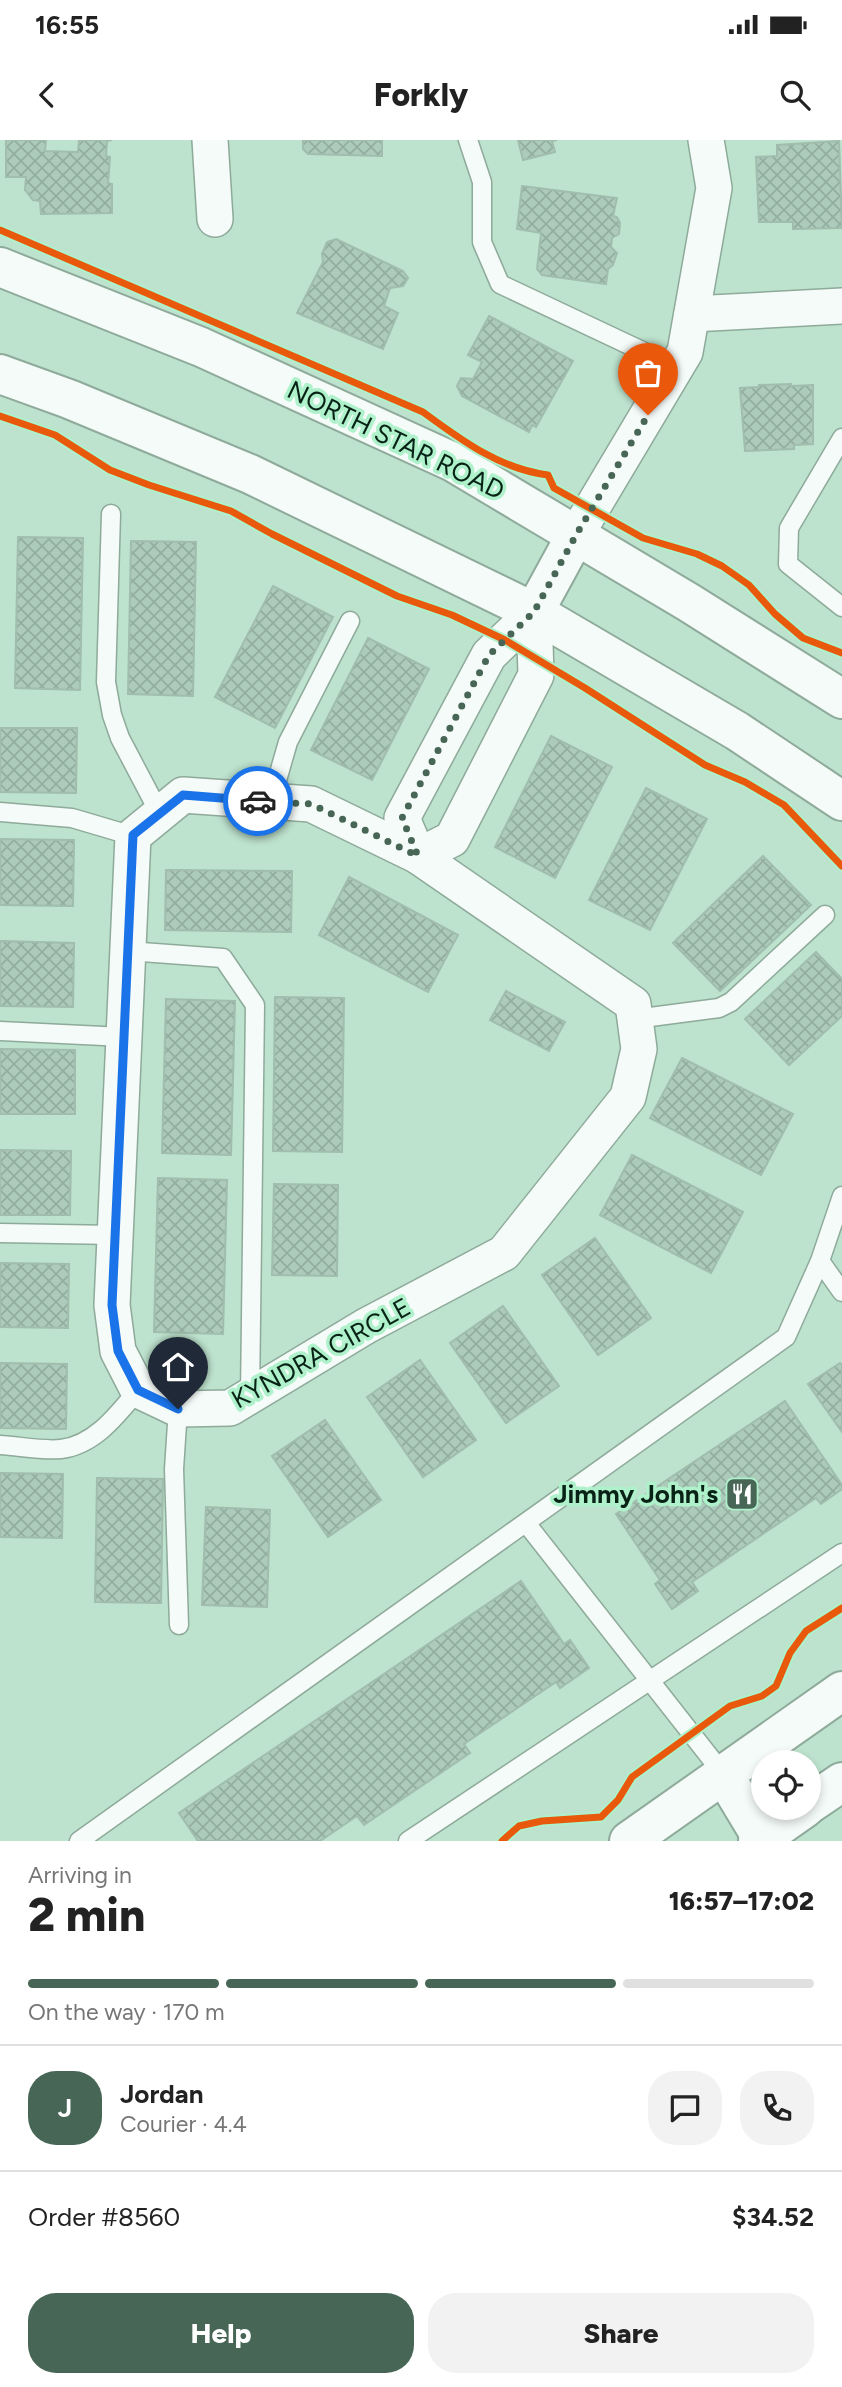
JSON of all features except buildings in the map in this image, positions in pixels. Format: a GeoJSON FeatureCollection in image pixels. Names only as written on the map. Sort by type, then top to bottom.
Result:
{"type":"FeatureCollection","features":[{"type":"Feature","properties":{"kind":"main road","name":"NORTH STAR ROAD"},"geometry":{"type":"LineString","coordinates":[[0,267],[201,346],[453,462],[688,602],[842,699]]}},
{"type":"Feature","properties":{"kind":"main road"},"geometry":{"type":"LineString","coordinates":[[0,374],[69,399],[250,474],[534,612],[737,731],[842,801]]}},
{"type":"Feature","properties":{"kind":"main road"},"geometry":{"type":"LineString","coordinates":[[534,612],[576,535]]}},
{"type":"Feature","properties":{"kind":"main road"},"geometry":{"type":"LineString","coordinates":[[629,1841],[842,1692]]}},
{"type":"Feature","properties":{"kind":"main road"},"geometry":{"type":"LineString","coordinates":[[724,1774],[762,1840],[788,1820]]}},
{"type":"Feature","properties":{"kind":"main road"},"geometry":{"type":"LineString","coordinates":[[821,1796],[842,1782]]}},
{"type":"Feature","properties":{"kind":"street"},"geometry":{"type":"LineString","coordinates":[[210,140],[215,219]]}},
{"type":"Feature","properties":{"kind":"street"},"geometry":{"type":"LineString","coordinates":[[576,535],[685,352],[714,188],[706,140]]}},
{"type":"Feature","properties":{"kind":"street"},"geometry":{"type":"LineString","coordinates":[[692,314],[842,306]]}},
{"type":"Feature","properties":{"kind":"street"},"geometry":{"type":"LineString","coordinates":[[534,612],[536,675],[452,839],[418,856],[402,818],[489,655],[534,612]]}},
{"type":"Feature","properties":{"kind":"street","name":"KYNDRA CIRCLE"},"geometry":{"type":"LineString","coordinates":[[133,835],[183,795],[311,804],[418,856],[634,1004],[639,1049],[628,1097],[504,1253],[366,1326],[230,1408],[178,1409],[138,1390]]}},
{"type":"Feature","properties":{"kind":"street"},"geometry":{"type":"LineString","coordinates":[[133,835],[112,1305],[118,1351],[138,1390]]}},
{"type":"Feature","properties":{"kind":"lane"},"geometry":{"type":"LineString","coordinates":[[468,140],[482,182],[482,242],[499,284],[676,367]]}},
{"type":"Feature","properties":{"kind":"lane"},"geometry":{"type":"LineString","coordinates":[[842,438],[789,528],[788,564],[842,607]]}},
{"type":"Feature","properties":{"kind":"lane"},"geometry":{"type":"LineString","coordinates":[[111,514],[106,682],[112,715],[120,738],[160,814]]}},
{"type":"Feature","properties":{"kind":"lane"},"geometry":{"type":"LineString","coordinates":[[271,802],[288,742],[350,621]]}},
{"type":"Feature","properties":{"kind":"lane"},"geometry":{"type":"LineString","coordinates":[[0,812],[72,818],[133,835]]}},
{"type":"Feature","properties":{"kind":"lane"},"geometry":{"type":"LineString","coordinates":[[635,1019],[719,1008],[731,1002],[825,915]]}},
{"type":"Feature","properties":{"kind":"lane"},"geometry":{"type":"LineString","coordinates":[[128,951],[223,958],[256,1005],[250,1396]]}},
{"type":"Feature","properties":{"kind":"lane"},"geometry":{"type":"LineString","coordinates":[[0,1031],[124,1037]]}},
{"type":"Feature","properties":{"kind":"lane"},"geometry":{"type":"LineString","coordinates":[[79,1841],[786,1337],[820,1261],[842,1196]]}},
{"type":"Feature","properties":{"kind":"lane"},"geometry":{"type":"LineString","coordinates":[[0,1233],[115,1235]]}},
{"type":"Feature","properties":{"kind":"lane"},"geometry":{"type":"LineString","coordinates":[[820,1261],[842,1292]]}},
{"type":"Feature","properties":{"kind":"lane"},"geometry":{"type":"LineString","coordinates":[[0,1445],[61,1449],[85,1442],[114,1419],[138,1390]]}},
{"type":"Feature","properties":{"kind":"lane"},"geometry":{"type":"LineString","coordinates":[[178,1409],[174,1469],[179,1625]]}},
{"type":"Feature","properties":{"kind":"lane"},"geometry":{"type":"LineString","coordinates":[[526,1523],[724,1774]]}},
{"type":"Feature","properties":{"kind":"lane"},"geometry":{"type":"LineString","coordinates":[[408,1841],[842,1553]]}},
{"type":"Feature","properties":{"kind":"lane"},"geometry":{"type":"LineString","coordinates":[[100,1826],[111,1841]]}},
{"type":"Feature","properties":{"kind":"cycle path"},"geometry":{"type":"LineString","coordinates":[[0,230],[423,412],[497,460],[530,472],[548,475],[554,488],[643,538],[697,554],[722,566],[749,585],[775,614],[803,638],[842,653]]}},
{"type":"Feature","properties":{"kind":"cycle path"},"geometry":{"type":"LineString","coordinates":[[0,416],[55,435],[110,470],[231,511],[397,596],[452,615],[505,640],[705,765],[745,782],[784,805],[842,866]]}},
{"type":"Feature","properties":{"kind":"cycle path"},"geometry":{"type":"LineString","coordinates":[[502,1841],[519,1826],[542,1821],[601,1817],[618,1800],[632,1777],[730,1706],[762,1696],[776,1686],[790,1653],[806,1631],[842,1608]]}},
{"type":"Feature","properties":{"kind":"way so far"},"geometry":{"type":"LineString","coordinates":[[258,801],[311,804],[418,856],[402,818],[489,655],[534,612],[576,535],[648,415]]}},
{"type":"Feature","properties":{"kind":"place","name":"Jimmy John's"},"geometry":{"type":"Point","coordinates":[742,1494]}},
{"type":"Feature","properties":{"kind":"route"},"geometry":{"type":"LineString","coordinates":[[178,1409],[138,1390],[118,1351],[112,1305],[133,835],[183,795],[258,801]]}}]}
